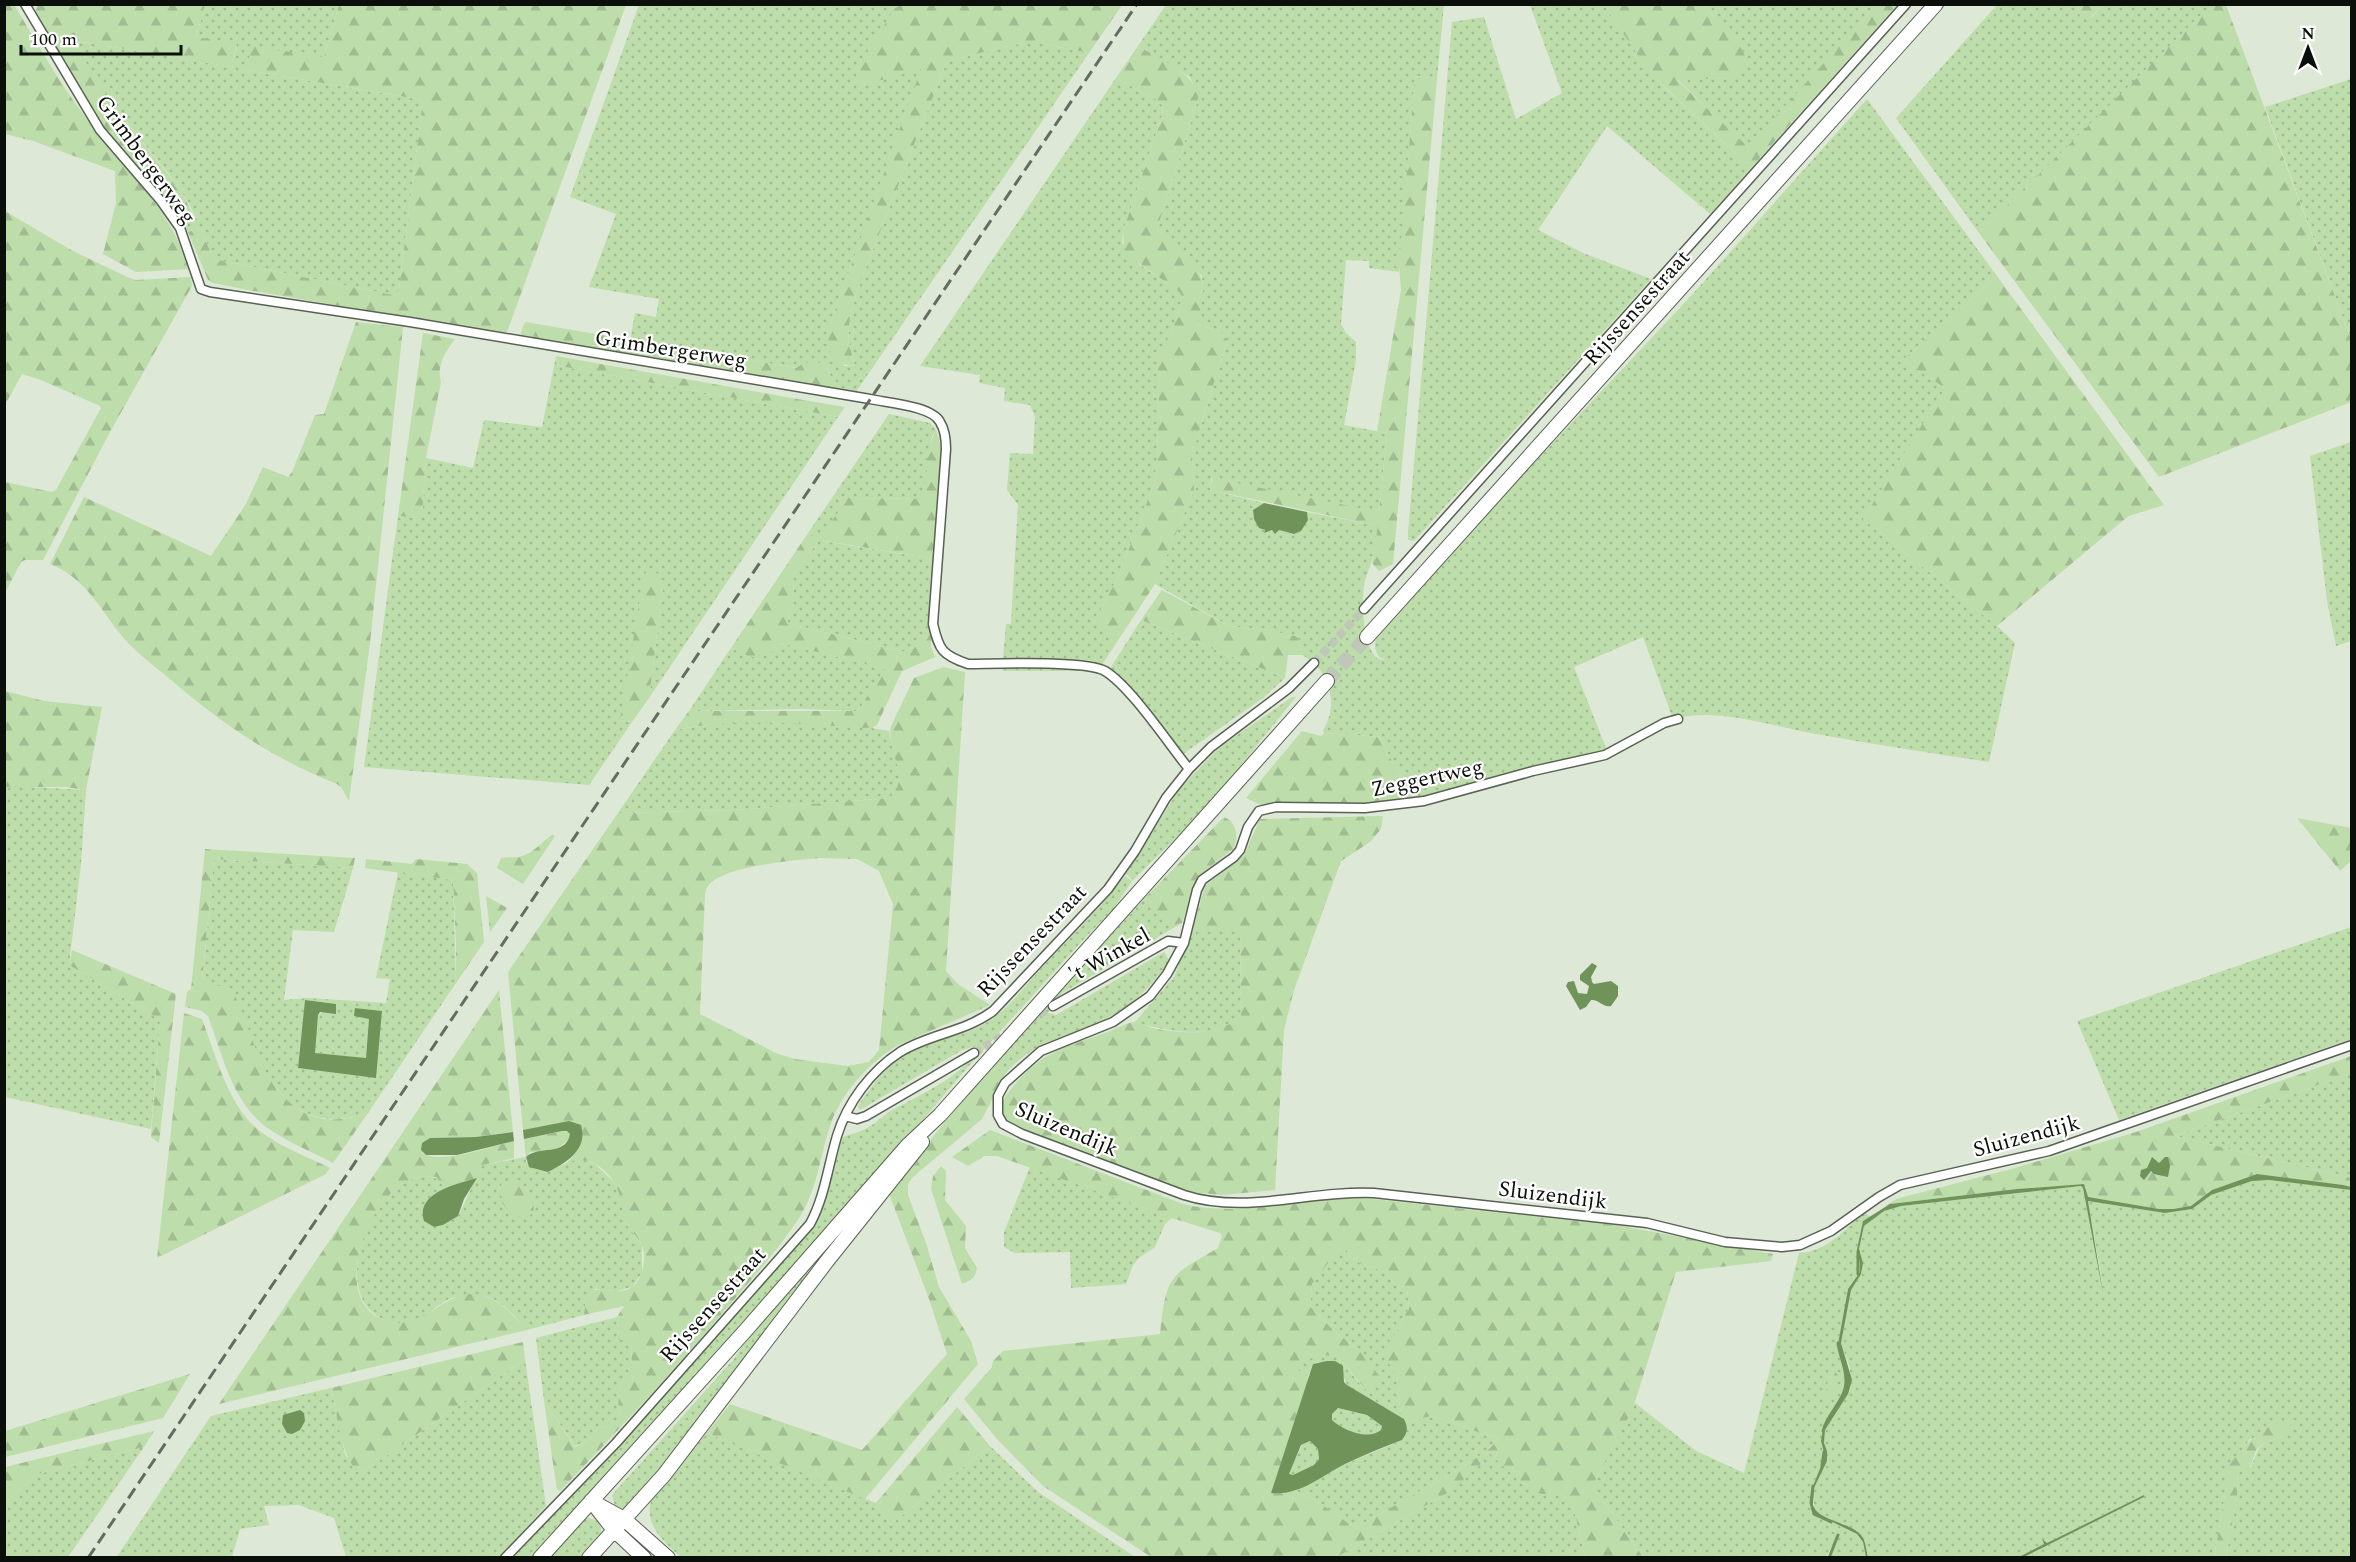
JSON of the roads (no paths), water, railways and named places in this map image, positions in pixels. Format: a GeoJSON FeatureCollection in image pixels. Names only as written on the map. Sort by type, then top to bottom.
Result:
{"type":"FeatureCollection","features":[{"type":"Feature","properties":{"kind":"main road","name":"Rijssensestraat"},"geometry":{"type":"LineString","coordinates":[[1367,637],[1936,4]]}},
{"type":"Feature","properties":{"kind":"main road","name":"Rijssensestraat"},"geometry":{"type":"LineString","coordinates":[[540,1557],[746,1330],[892,1163],[940,1115],[1327,681]]}},
{"type":"Feature","properties":{"kind":"main road","name":"Rijssensestraat"},"geometry":{"type":"LineString","coordinates":[[590,1557],[671,1465],[827,1261],[922,1142],[940,1115]]}},
{"type":"Feature","properties":{"kind":"main road"},"geometry":{"type":"LineString","coordinates":[[591,1501],[624,1519],[668,1557]]}},
{"type":"Feature","properties":{"kind":"main road"},"geometry":{"type":"LineString","coordinates":[[591,1501],[614,1530],[644,1557]]}},
{"type":"Feature","properties":{"kind":"street","name":"Grimbergerweg"},"geometry":{"type":"LineString","coordinates":[[25,4],[100,130],[161,201],[180,228],[201,289],[410,322],[927,410],[940,420],[945,435],[946,449],[933,624],[938,646],[950,658],[968,663],[1083,665],[1104,670],[1122,685],[1189,768]]}},
{"type":"Feature","properties":{"kind":"street","name":"Rijssensestraat"},"geometry":{"type":"LineString","coordinates":[[1364,609],[1905,4]]}},
{"type":"Feature","properties":{"kind":"street","name":"Rijssensestraat"},"geometry":{"type":"LineString","coordinates":[[505,1557],[615,1443],[810,1224],[824,1194],[837,1134],[845,1116],[870,1079],[892,1058],[927,1038],[979,1021],[1004,1000],[1108,889],[1135,851],[1166,798],[1189,768],[1211,747],[1289,688],[1314,663]]}},
{"type":"Feature","properties":{"kind":"street","name":"Zeggertweg"},"geometry":{"type":"LineString","coordinates":[[1184,943],[1197,890],[1202,880],[1234,857],[1242,845],[1251,821],[1262,810],[1276,807],[1365,808],[1424,801],[1533,771],[1605,756],[1664,723],[1678,719]]}},
{"type":"Feature","properties":{"kind":"street","name":"'t Winkel"},"geometry":{"type":"LineString","coordinates":[[1053,1006],[1168,941],[1184,943]]}},
{"type":"Feature","properties":{"kind":"street","name":"Sluizendijk"},"geometry":{"type":"LineString","coordinates":[[1184,943],[1167,974],[1150,996],[1113,1022],[1049,1047],[1029,1060],[1005,1083],[998,1096],[997,1109],[1003,1124],[1022,1134],[1184,1195],[1227,1204],[1245,1204],[1339,1192],[1374,1192],[1647,1223],[1738,1244],[1795,1246],[1831,1231],[1889,1190],[1900,1185],[2049,1151],[2352,1045]]}},
{"type":"Feature","properties":{"kind":"street"},"geometry":{"type":"LineString","coordinates":[[845,1116],[857,1119],[866,1116],[974,1053]]}},
{"type":"Feature","properties":{"kind":"waterway"},"geometry":{"type":"LineString","coordinates":[[1858,1251],[1858,1274]]}},
{"type":"Feature","properties":{"kind":"waterway"},"geometry":{"type":"LineString","coordinates":[[1823,1431],[1845,1389],[1845,1371],[1838,1343]]}},
{"type":"Feature","properties":{"kind":"waterway"},"geometry":{"type":"LineString","coordinates":[[1822,1466],[1824,1452]]}},
{"type":"Feature","properties":{"kind":"waterway"},"geometry":{"type":"LineString","coordinates":[[1811,1503],[1813,1486]]}},
{"type":"Feature","properties":{"kind":"waterway"},"geometry":{"type":"LineString","coordinates":[[1813,1509],[1814,1514],[1831,1522]]}},
{"type":"Feature","properties":{"kind":"waterway"},"geometry":{"type":"LineString","coordinates":[[1829,1558],[1838,1535]]}},
{"type":"Feature","properties":{"kind":"tunnel"},"geometry":{"type":"LineString","coordinates":[[1314,663],[1364,609]]}},
{"type":"Feature","properties":{"kind":"tunnel"},"geometry":{"type":"LineString","coordinates":[[1327,681],[1367,637]]}},
{"type":"Feature","properties":{"kind":"tunnel"},"geometry":{"type":"LineString","coordinates":[[1029,1021],[1053,1006]]}},
{"type":"Feature","properties":{"kind":"tunnel"},"geometry":{"type":"LineString","coordinates":[[974,1053],[1007,1033]]}},
{"type":"Feature","properties":{"kind":"railway"},"geometry":{"type":"LineString","coordinates":[[88,1558],[1137,4]]}}]}
